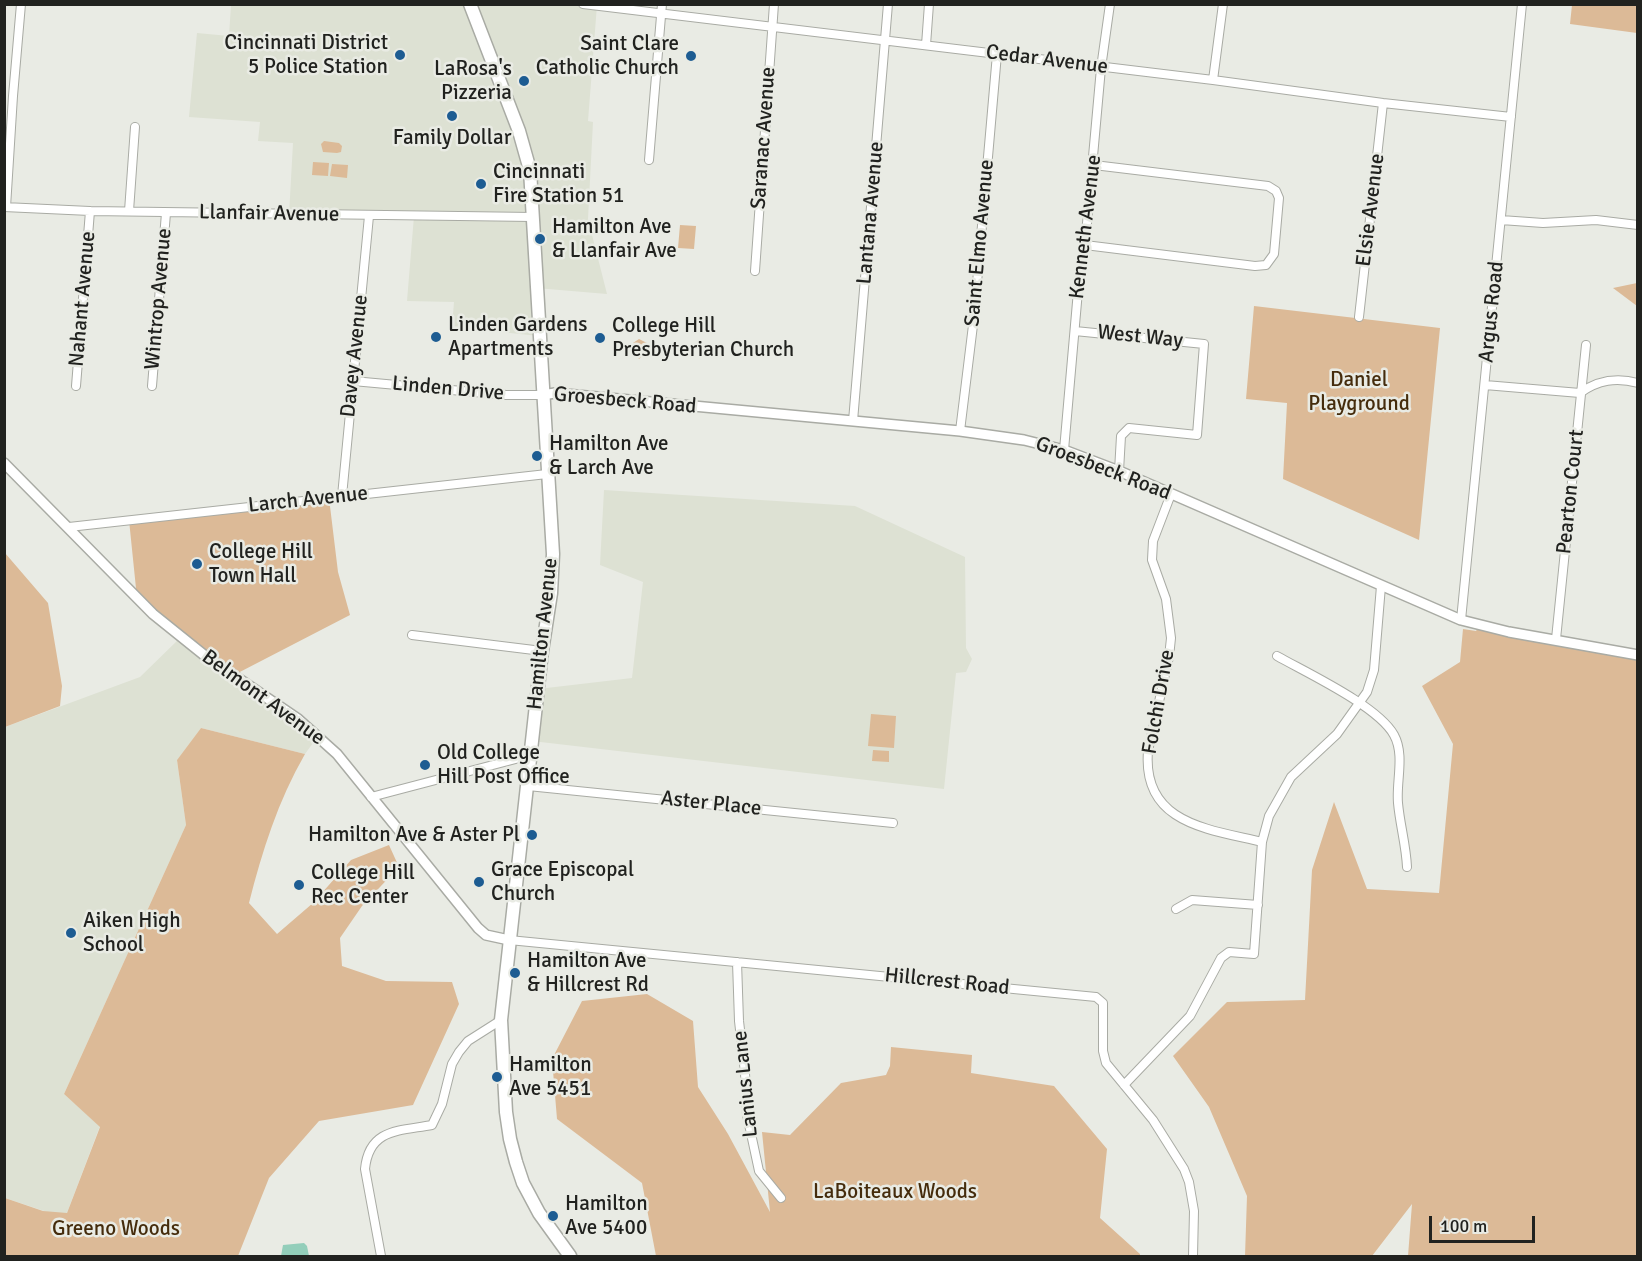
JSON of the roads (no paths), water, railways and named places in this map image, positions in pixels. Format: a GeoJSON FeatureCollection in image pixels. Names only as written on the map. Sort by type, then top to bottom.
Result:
{"type":"FeatureCollection","features":[{"type":"Feature","properties":{"kind":"main road","name":"Hamilton Avenue"},"geometry":{"type":"LineString","coordinates":[[470,4],[523,142],[530,170],[553,574],[542,651],[501,1020],[506,1112],[516,1162],[531,1199],[566,1255]]}},
{"type":"Feature","properties":{"kind":"street"},"geometry":{"type":"LineString","coordinates":[[5,207],[9,95],[21,4]]}},
{"type":"Feature","properties":{"kind":"street","name":"Cedar Avenue"},"geometry":{"type":"LineString","coordinates":[[583,4],[1511,117]]}},
{"type":"Feature","properties":{"kind":"street"},"geometry":{"type":"LineString","coordinates":[[649,160],[662,4]]}},
{"type":"Feature","properties":{"kind":"street","name":"Saranac Avenue"},"geometry":{"type":"LineString","coordinates":[[755,271],[774,4]]}},
{"type":"Feature","properties":{"kind":"street","name":"Lantana Avenue"},"geometry":{"type":"LineString","coordinates":[[853,421],[888,4]]}},
{"type":"Feature","properties":{"kind":"street"},"geometry":{"type":"LineString","coordinates":[[926,45],[929,4]]}},
{"type":"Feature","properties":{"kind":"street","name":"Kenneth Avenue"},"geometry":{"type":"LineString","coordinates":[[1064,450],[1080,268],[1085,245],[1101,68],[1110,4]]}},
{"type":"Feature","properties":{"kind":"street"},"geometry":{"type":"LineString","coordinates":[[1213,80],[1223,4]]}},
{"type":"Feature","properties":{"kind":"street","name":"Argus Road"},"geometry":{"type":"LineString","coordinates":[[1461,620],[1522,4]]}},
{"type":"Feature","properties":{"kind":"street","name":"Saint Elmo Avenue"},"geometry":{"type":"LineString","coordinates":[[960,431],[974,317],[997,54]]}},
{"type":"Feature","properties":{"kind":"street","name":"Elsie Avenue"},"geometry":{"type":"LineString","coordinates":[[1359,318],[1383,103]]}},
{"type":"Feature","properties":{"kind":"street"},"geometry":{"type":"LineString","coordinates":[[129,211],[135,127]]}},
{"type":"Feature","properties":{"kind":"street"},"geometry":{"type":"LineString","coordinates":[[1085,245],[1261,266],[1266,265],[1273,257],[1277,228],[1278,196],[1276,191],[1268,186],[1094,165]]}},
{"type":"Feature","properties":{"kind":"street","name":"Llanfair Avenue"},"geometry":{"type":"LineString","coordinates":[[5,207],[90,212],[533,217]]}},
{"type":"Feature","properties":{"kind":"street","name":"Nahant Avenue"},"geometry":{"type":"LineString","coordinates":[[76,386],[90,212]]}},
{"type":"Feature","properties":{"kind":"street","name":"Wintrop Avenue"},"geometry":{"type":"LineString","coordinates":[[152,386],[166,213]]}},
{"type":"Feature","properties":{"kind":"street","name":"Davey Avenue"},"geometry":{"type":"LineString","coordinates":[[342,496],[369,216]]}},
{"type":"Feature","properties":{"kind":"street"},"geometry":{"type":"LineString","coordinates":[[1501,220],[1543,223],[1596,220],[1638,225]]}},
{"type":"Feature","properties":{"kind":"street","name":"West Way"},"geometry":{"type":"LineString","coordinates":[[1075,331],[1204,344],[1197,435],[1129,428],[1121,436],[1119,471]]}},
{"type":"Feature","properties":{"kind":"street","name":"Pearton Court"},"geometry":{"type":"LineString","coordinates":[[1556,639],[1586,345]]}},
{"type":"Feature","properties":{"kind":"street"},"geometry":{"type":"LineString","coordinates":[[1485,385],[1581,393],[1594,383],[1621,380],[1638,383]]}},
{"type":"Feature","properties":{"kind":"street","name":"Linden Drive"},"geometry":{"type":"LineString","coordinates":[[353,381],[506,394],[542,394]]}},
{"type":"Feature","properties":{"kind":"street","name":"Groesbeck Road"},"geometry":{"type":"LineString","coordinates":[[542,394],[555,393],[1008,436],[1064,450],[1119,471],[1461,620],[1509,632],[1638,655]]}},
{"type":"Feature","properties":{"kind":"street","name":"Belmont Avenue"},"geometry":{"type":"LineString","coordinates":[[4,463],[153,614],[204,655],[280,705],[318,736],[337,754],[478,928],[486,935],[509,940]]}},
{"type":"Feature","properties":{"kind":"street","name":"Larch Avenue"},"geometry":{"type":"LineString","coordinates":[[69,527],[547,474]]}},
{"type":"Feature","properties":{"kind":"street","name":"Folchi Drive"},"geometry":{"type":"LineString","coordinates":[[1171,494],[1154,537],[1152,550],[1155,570],[1168,609],[1171,638],[1169,657],[1148,751],[1150,780],[1162,804],[1186,822],[1262,842]]}},
{"type":"Feature","properties":{"kind":"street"},"geometry":{"type":"LineString","coordinates":[[1124,1084],[1190,1016],[1221,958],[1229,952],[1254,954],[1262,842],[1272,810],[1291,777],[1337,734],[1367,692],[1374,670],[1381,586]]}},
{"type":"Feature","properties":{"kind":"street"},"geometry":{"type":"LineString","coordinates":[[412,635],[542,651]]}},
{"type":"Feature","properties":{"kind":"street"},"geometry":{"type":"LineString","coordinates":[[1277,656],[1360,704],[1387,725],[1398,746],[1397,800],[1407,867]]}},
{"type":"Feature","properties":{"kind":"street"},"geometry":{"type":"LineString","coordinates":[[371,797],[531,755]]}},
{"type":"Feature","properties":{"kind":"street","name":"Aster Place"},"geometry":{"type":"LineString","coordinates":[[528,786],[893,823]]}},
{"type":"Feature","properties":{"kind":"street"},"geometry":{"type":"LineString","coordinates":[[1176,909],[1192,900],[1258,905]]}},
{"type":"Feature","properties":{"kind":"street","name":"Hillcrest Road"},"geometry":{"type":"LineString","coordinates":[[509,940],[1096,997],[1102,1003],[1103,1051],[1106,1063],[1153,1120],[1189,1182],[1194,1211],[1193,1257]]}},
{"type":"Feature","properties":{"kind":"street","name":"Lanius Lane"},"geometry":{"type":"LineString","coordinates":[[737,962],[739,1021],[747,1115],[759,1171],[781,1198]]}},
{"type":"Feature","properties":{"kind":"street"},"geometry":{"type":"LineString","coordinates":[[381,1257],[365,1169],[366,1156],[378,1139],[386,1134],[432,1125],[442,1104],[452,1064],[459,1052],[468,1041],[501,1020]]}},
{"type":"Feature","properties":{"kind":"place","name":"Cincinnati District 5 Police Station"},"geometry":{"type":"Point","coordinates":[400,55]}},
{"type":"Feature","properties":{"kind":"place","name":"Saint Clare Catholic Church"},"geometry":{"type":"Point","coordinates":[691,56]}},
{"type":"Feature","properties":{"kind":"place","name":"LaRosa's Pizzeria"},"geometry":{"type":"Point","coordinates":[524,81]}},
{"type":"Feature","properties":{"kind":"place","name":"Family Dollar"},"geometry":{"type":"Point","coordinates":[452,116]}},
{"type":"Feature","properties":{"kind":"place","name":"Cincinnati Fire Station 51"},"geometry":{"type":"Point","coordinates":[481,184]}},
{"type":"Feature","properties":{"kind":"place","name":"Hamilton Ave & Llanfair Ave"},"geometry":{"type":"Point","coordinates":[540,239]}},
{"type":"Feature","properties":{"kind":"place","name":"Linden Gardens Apartments"},"geometry":{"type":"Point","coordinates":[436,337]}},
{"type":"Feature","properties":{"kind":"place","name":"College Hill Presbyterian Church"},"geometry":{"type":"Point","coordinates":[600,338]}},
{"type":"Feature","properties":{"kind":"place","name":"Hamilton Ave & Larch Ave"},"geometry":{"type":"Point","coordinates":[537,456]}},
{"type":"Feature","properties":{"kind":"place","name":"College Hill Town Hall"},"geometry":{"type":"Point","coordinates":[197,564]}},
{"type":"Feature","properties":{"kind":"place","name":"Old College Hill Post Office"},"geometry":{"type":"Point","coordinates":[425,765]}},
{"type":"Feature","properties":{"kind":"place","name":"Hamilton Ave & Aster Pl"},"geometry":{"type":"Point","coordinates":[532,835]}},
{"type":"Feature","properties":{"kind":"place","name":"Grace Episcopal Church"},"geometry":{"type":"Point","coordinates":[479,882]}},
{"type":"Feature","properties":{"kind":"place","name":"College Hill Rec Center"},"geometry":{"type":"Point","coordinates":[299,885]}},
{"type":"Feature","properties":{"kind":"place","name":"Aiken High School"},"geometry":{"type":"Point","coordinates":[71,933]}},
{"type":"Feature","properties":{"kind":"place","name":"Hamilton Ave & Hillcrest Rd"},"geometry":{"type":"Point","coordinates":[515,973]}},
{"type":"Feature","properties":{"kind":"place","name":"Hamilton Ave 5451"},"geometry":{"type":"Point","coordinates":[497,1077]}},
{"type":"Feature","properties":{"kind":"place","name":"Hamilton Ave 5400"},"geometry":{"type":"Point","coordinates":[553,1216]}},
{"type":"Feature","properties":{"kind":"park label","name":"Daniel Playground"},"geometry":{"type":"Point","coordinates":[1359,392]}},
{"type":"Feature","properties":{"kind":"park label","name":"LaBoiteaux Woods"},"geometry":{"type":"Point","coordinates":[895,1192]}},
{"type":"Feature","properties":{"kind":"park label","name":"Greeno Woods"},"geometry":{"type":"Point","coordinates":[116,1229]}}]}
